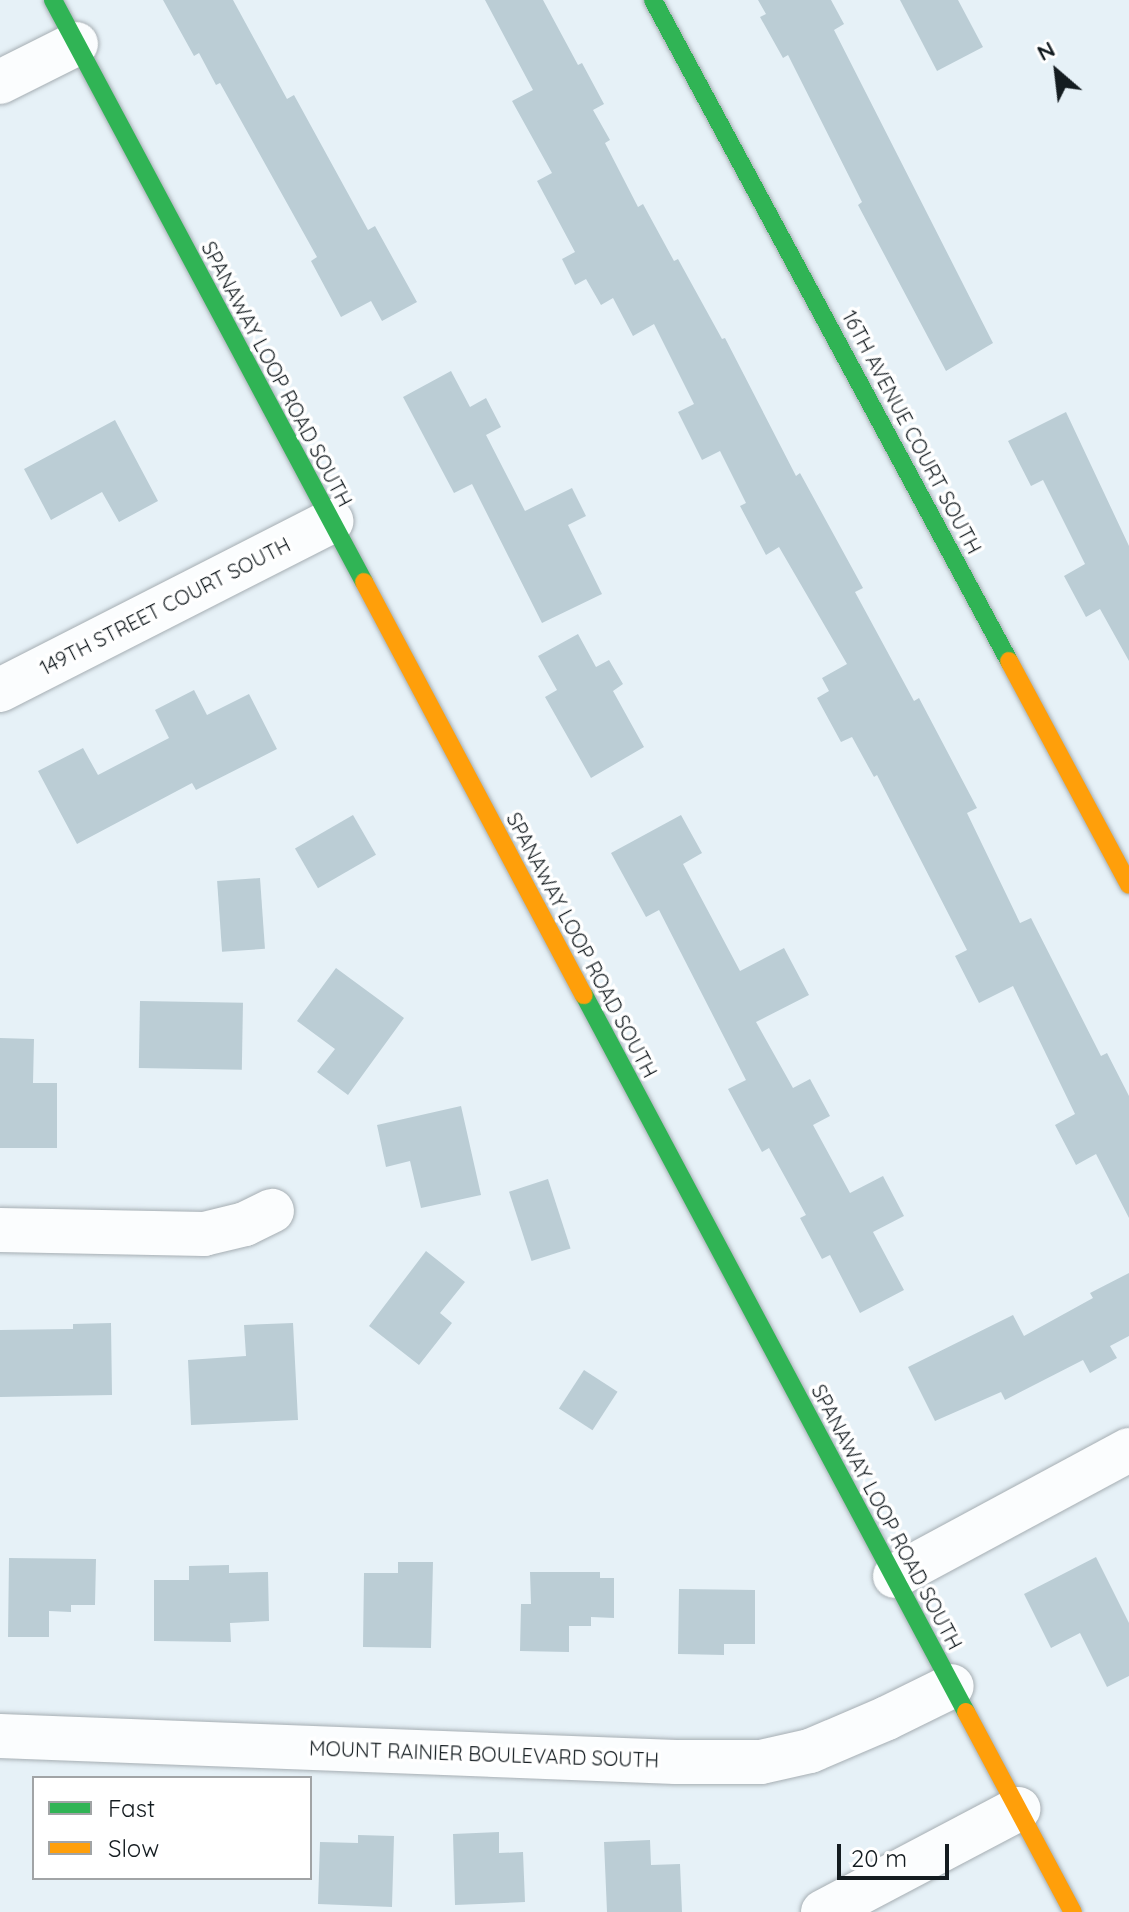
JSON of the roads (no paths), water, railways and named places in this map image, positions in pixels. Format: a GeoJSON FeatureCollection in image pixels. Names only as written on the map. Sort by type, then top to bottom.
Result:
{"type":"FeatureCollection","features":[{"type":"Feature","properties":{"kind":"main road","name":"SPANAWAY LOOP ROAD SOUTH"},"geometry":{"type":"LineString","coordinates":[[53,0],[1073,1912]]}},
{"type":"Feature","properties":{"kind":"main road","name":"16TH AVENUE COURT SOUTH"},"geometry":{"type":"LineString","coordinates":[[653,0],[1129,885]]}},
{"type":"Feature","properties":{"kind":"street"},"geometry":{"type":"LineString","coordinates":[[0,82],[76,44]]}},
{"type":"Feature","properties":{"kind":"street","name":"149TH STREET COURT SOUTH"},"geometry":{"type":"LineString","coordinates":[[0,690],[331,521]]}},
{"type":"Feature","properties":{"kind":"street"},"geometry":{"type":"LineString","coordinates":[[0,1230],[204,1234],[245,1224],[272,1211]]}},
{"type":"Feature","properties":{"kind":"street"},"geometry":{"type":"LineString","coordinates":[[895,1576],[1129,1450]]}},
{"type":"Feature","properties":{"kind":"street","name":"MOUNT RAINIER BOULEVARD SOUTH"},"geometry":{"type":"LineString","coordinates":[[0,1736],[676,1762],[761,1762],[810,1751],[952,1686]]}},
{"type":"Feature","properties":{"kind":"street"},"geometry":{"type":"LineString","coordinates":[[823,1912],[1018,1809]]}}]}
